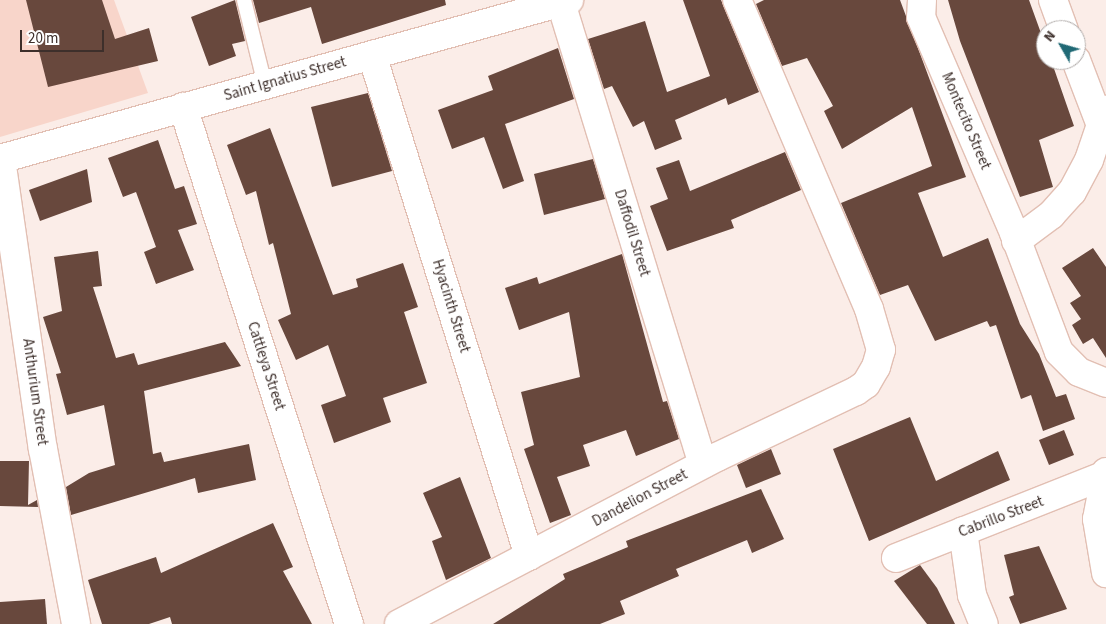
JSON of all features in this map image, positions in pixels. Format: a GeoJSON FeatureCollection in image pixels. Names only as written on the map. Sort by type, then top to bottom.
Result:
{"type":"FeatureCollection","features":[{"type":"Feature","properties":{"kind":"street","name":"Dandelion Street"},"geometry":{"type":"LineString","coordinates":[[399,624],[704,464],[856,391],[866,384],[876,367],[881,350],[872,316],[737,0]]}},
{"type":"Feature","properties":{"kind":"street","name":"Montecito Street"},"geometry":{"type":"LineString","coordinates":[[922,0],[920,17],[1016,241],[1059,352],[1079,372],[1106,383]]}},
{"type":"Feature","properties":{"kind":"street"},"geometry":{"type":"LineString","coordinates":[[1053,0],[1060,20]]}},
{"type":"Feature","properties":{"kind":"street","name":"Saint Ignatius Street"},"geometry":{"type":"LineString","coordinates":[[1,159],[565,1]]}},
{"type":"Feature","properties":{"kind":"street","name":"Daffodil Street"},"geometry":{"type":"LineString","coordinates":[[565,1],[704,464]]}},
{"type":"Feature","properties":{"kind":"street","name":"Hyacinth Street"},"geometry":{"type":"LineString","coordinates":[[372,55],[529,556]]}},
{"type":"Feature","properties":{"kind":"street"},"geometry":{"type":"LineString","coordinates":[[1016,241],[1051,215],[1072,192],[1104,119],[1081,70]]}},
{"type":"Feature","properties":{"kind":"street","name":"Cattleya Street"},"geometry":{"type":"LineString","coordinates":[[183,107],[349,624]]}},
{"type":"Feature","properties":{"kind":"street","name":"Anthurium Street"},"geometry":{"type":"LineString","coordinates":[[1,159],[43,449],[76,624]]}},
{"type":"Feature","properties":{"kind":"street"},"geometry":{"type":"LineString","coordinates":[[1106,474],[1097,518],[1106,573]]}},
{"type":"Feature","properties":{"kind":"street","name":"Cabrillo Street"},"geometry":{"type":"LineString","coordinates":[[896,558],[1106,474]]}},
{"type":"Feature","properties":{"kind":"street"},"geometry":{"type":"LineString","coordinates":[[963,531],[972,595],[984,624]]}},
{"type":"Feature","properties":{"kind":"lane"},"geometry":{"type":"LineString","coordinates":[[244,0],[265,85]]}},
{"type":"Feature","properties":{"kind":"shaded area"},"geometry":{"type":"Polygon","coordinates":[[[0,0],[114,0],[148,93],[0,137],[0,0]]]}},
{"type":"Feature","properties":{"kind":"building"},"geometry":{"type":"Polygon","coordinates":[[[26,0],[102,0],[115,39],[149,28],[158,61],[48,87],[26,0]]]}},
{"type":"Feature","properties":{"kind":"building"},"geometry":{"type":"Polygon","coordinates":[[[235,0],[245,41],[232,44],[236,56],[209,66],[191,17],[235,0]]]}},
{"type":"Feature","properties":{"kind":"building"},"geometry":{"type":"Polygon","coordinates":[[[253,0],[445,0],[446,5],[322,44],[311,7],[259,23],[253,0]]]}},
{"type":"Feature","properties":{"kind":"building"},"geometry":{"type":"Polygon","coordinates":[[[683,0],[721,0],[759,92],[728,105],[726,98],[675,120],[682,139],[655,150],[644,121],[633,127],[612,86],[604,89],[588,39],[645,21],[667,92],[710,76],[683,0]]]}},
{"type":"Feature","properties":{"kind":"building"},"geometry":{"type":"Polygon","coordinates":[[[764,0],[900,0],[966,177],[918,193],[943,257],[988,238],[1020,324],[1039,354],[1056,397],[1066,394],[1075,419],[1043,431],[1031,395],[1021,399],[996,325],[990,327],[987,321],[935,341],[908,285],[880,295],[841,203],[932,166],[912,107],[842,149],[824,111],[833,106],[807,58],[782,66],[756,4],[764,0]]]}},
{"type":"Feature","properties":{"kind":"building"},"geometry":{"type":"Polygon","coordinates":[[[948,0],[1029,0],[1036,20],[1036,70],[1054,70],[1074,126],[1039,140],[1053,187],[1020,197],[960,41],[948,0]]]}},
{"type":"Feature","properties":{"kind":"building"},"geometry":{"type":"Polygon","coordinates":[[[558,48],[574,99],[505,124],[524,181],[503,189],[484,137],[452,149],[438,110],[493,90],[488,76],[558,48]]]}},
{"type":"Feature","properties":{"kind":"building"},"geometry":{"type":"Polygon","coordinates":[[[368,93],[392,171],[332,187],[311,107],[368,93]]]}},
{"type":"Feature","properties":{"kind":"building"},"geometry":{"type":"Polygon","coordinates":[[[270,128],[333,295],[358,287],[356,279],[403,263],[418,307],[404,312],[427,383],[383,398],[391,422],[334,443],[321,405],[346,396],[328,345],[296,360],[278,320],[291,314],[273,243],[269,245],[256,191],[246,195],[227,145],[270,128]]]}},
{"type":"Feature","properties":{"kind":"building"},"geometry":{"type":"Polygon","coordinates":[[[158,140],[175,189],[184,186],[197,224],[178,230],[194,270],[156,284],[144,252],[156,247],[136,192],[123,197],[108,158],[158,140]]]}},
{"type":"Feature","properties":{"kind":"building"},"geometry":{"type":"Polygon","coordinates":[[[785,152],[801,190],[731,220],[734,228],[667,251],[650,206],[668,199],[656,168],[679,160],[690,191],[785,152]]]}},
{"type":"Feature","properties":{"kind":"building"},"geometry":{"type":"Polygon","coordinates":[[[593,159],[605,199],[544,215],[534,174],[593,159]]]}},
{"type":"Feature","properties":{"kind":"building"},"geometry":{"type":"Polygon","coordinates":[[[87,169],[92,202],[40,221],[29,190],[87,169]]]}},
{"type":"Feature","properties":{"kind":"building"},"geometry":{"type":"Polygon","coordinates":[[[1093,248],[1106,267],[1106,358],[1093,338],[1083,344],[1072,325],[1081,319],[1070,303],[1081,296],[1062,268],[1093,248]]]}},
{"type":"Feature","properties":{"kind":"building"},"geometry":{"type":"Polygon","coordinates":[[[98,251],[102,286],[93,287],[116,358],[134,353],[138,365],[225,342],[241,366],[144,391],[153,454],[161,452],[164,462],[249,444],[256,480],[198,493],[195,478],[71,515],[66,487],[89,473],[115,465],[104,405],[67,415],[56,374],[61,373],[43,317],[62,311],[54,257],[98,251]]]}},
{"type":"Feature","properties":{"kind":"building"},"geometry":{"type":"Polygon","coordinates":[[[622,254],[663,402],[667,401],[679,439],[636,456],[626,430],[583,445],[590,466],[557,477],[571,515],[550,523],[524,449],[534,445],[521,392],[580,377],[569,312],[519,330],[505,288],[537,277],[539,284],[622,254]]]}},
{"type":"Feature","properties":{"kind":"building"},"geometry":{"type":"Polygon","coordinates":[[[910,417],[936,481],[998,451],[1010,480],[869,541],[833,449],[910,417]]]}},
{"type":"Feature","properties":{"kind":"building"},"geometry":{"type":"Polygon","coordinates":[[[1064,430],[1074,455],[1049,465],[1039,440],[1064,430]]]}},
{"type":"Feature","properties":{"kind":"building"},"geometry":{"type":"Polygon","coordinates":[[[771,449],[781,474],[746,488],[737,465],[771,449]]]}},
{"type":"Feature","properties":{"kind":"building"},"geometry":{"type":"Polygon","coordinates":[[[0,461],[29,461],[28,505],[37,500],[38,507],[0,506],[0,461]]]}},
{"type":"Feature","properties":{"kind":"building"},"geometry":{"type":"Polygon","coordinates":[[[460,477],[491,558],[446,580],[432,541],[442,537],[423,493],[460,477]]]}},
{"type":"Feature","properties":{"kind":"building"},"geometry":{"type":"Polygon","coordinates":[[[761,489],[784,539],[752,553],[747,540],[676,569],[679,576],[620,601],[625,614],[600,624],[493,624],[565,579],[563,574],[628,547],[626,541],[761,489]]]}},
{"type":"Feature","properties":{"kind":"building"},"geometry":{"type":"Polygon","coordinates":[[[273,523],[293,567],[283,571],[312,624],[172,624],[170,617],[149,624],[102,624],[88,580],[156,557],[161,573],[273,523]]]}},
{"type":"Feature","properties":{"kind":"building"},"geometry":{"type":"Polygon","coordinates":[[[1039,546],[1067,609],[1020,624],[1009,597],[1014,595],[1004,555],[1039,546]]]}},
{"type":"Feature","properties":{"kind":"building"},"geometry":{"type":"Polygon","coordinates":[[[920,565],[937,588],[955,624],[927,624],[894,581],[920,565]]]}},
{"type":"Feature","properties":{"kind":"building"},"geometry":{"type":"Polygon","coordinates":[[[45,599],[47,624],[0,624],[0,602],[45,599]]]}}]}
